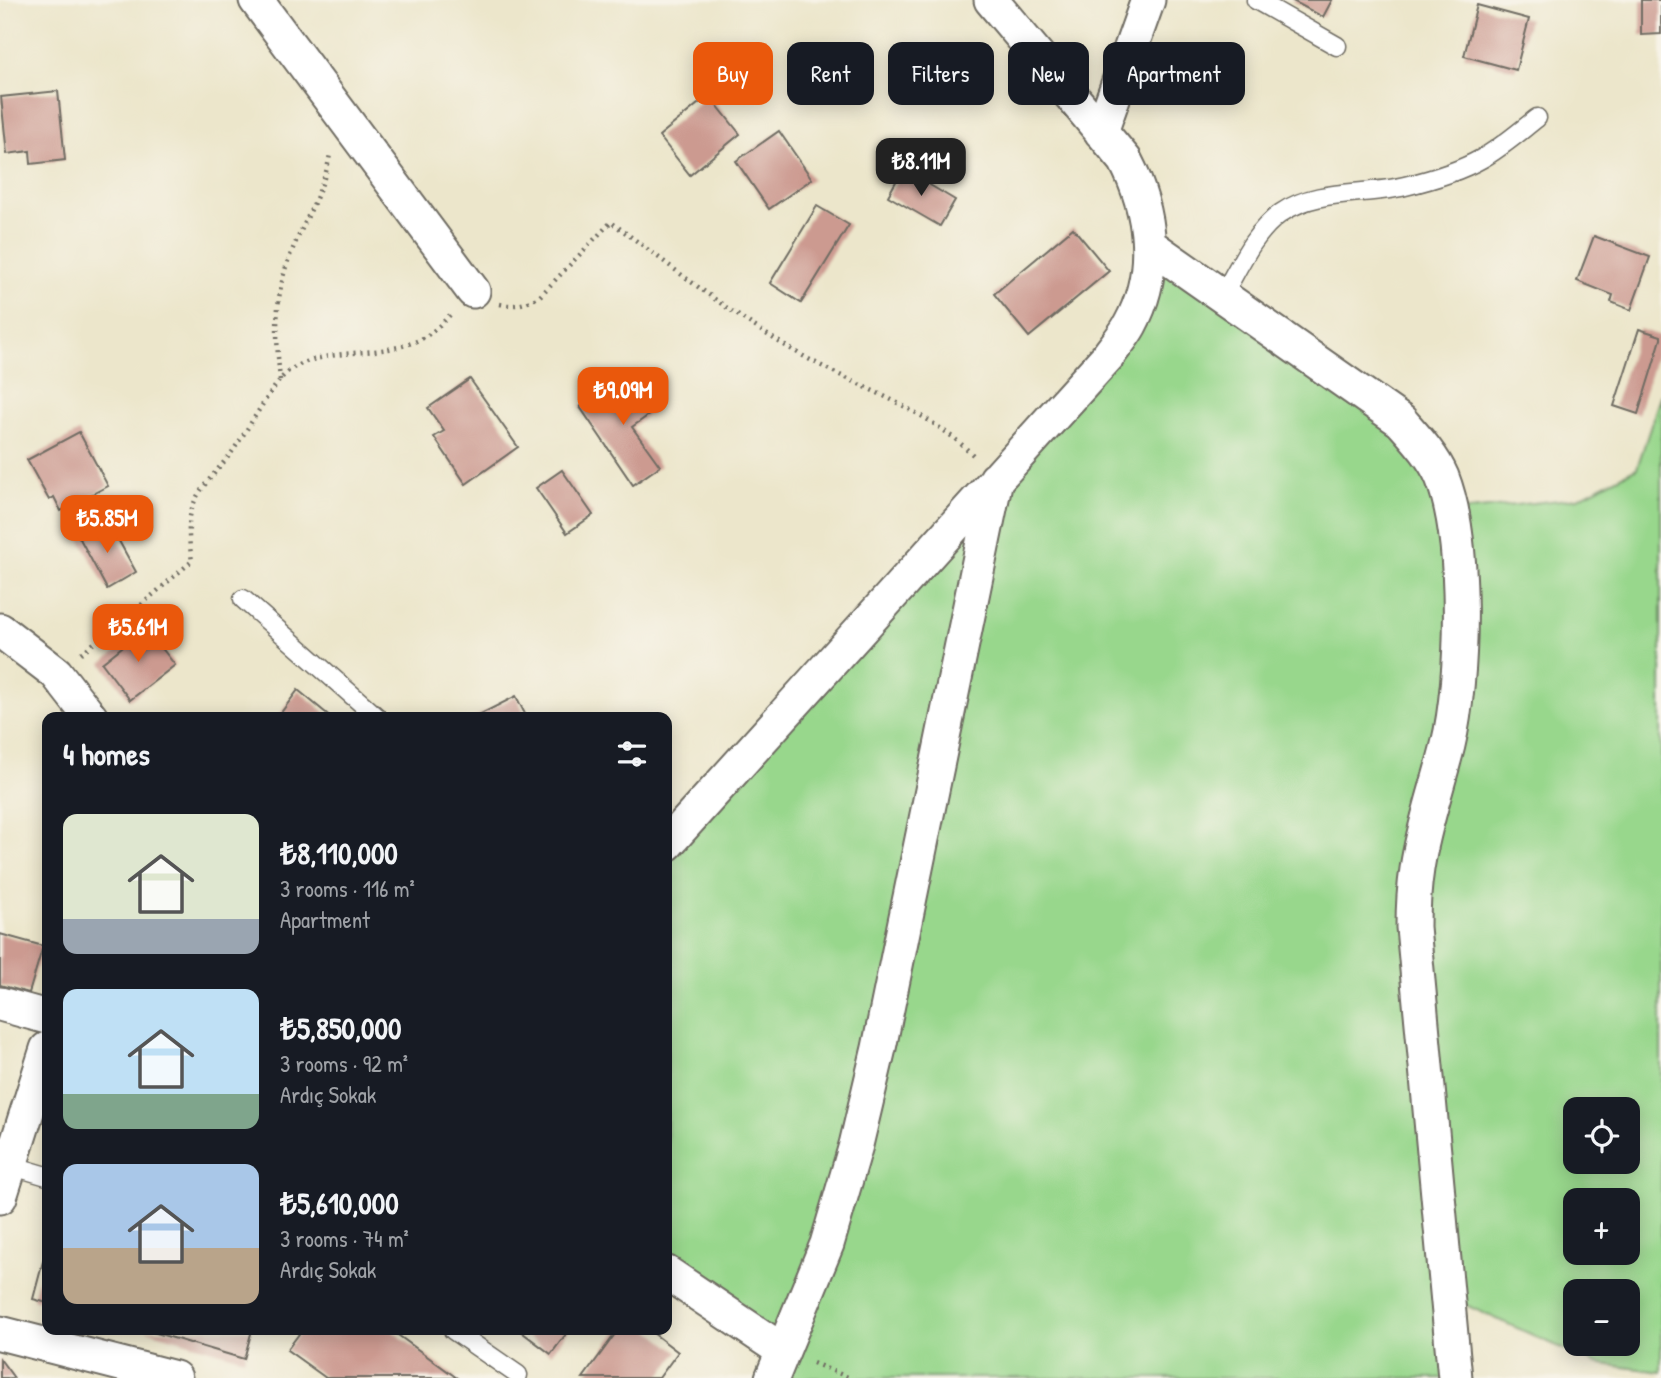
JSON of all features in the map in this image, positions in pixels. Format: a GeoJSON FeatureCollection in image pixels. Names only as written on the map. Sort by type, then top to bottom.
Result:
{"type":"FeatureCollection","features":[{"type":"Feature","properties":{"kind":"street"},"geometry":{"type":"LineString","coordinates":[[256,0],[473,290]]}},
{"type":"Feature","properties":{"kind":"street"},"geometry":{"type":"LineString","coordinates":[[672,838],[1108,356],[1130,326],[1143,296],[1151,246],[1137,184],[1125,160],[991,0]]}},
{"type":"Feature","properties":{"kind":"street"},"geometry":{"type":"LineString","coordinates":[[1101,132],[1148,0]]}},
{"type":"Feature","properties":{"kind":"street"},"geometry":{"type":"LineString","coordinates":[[1151,246],[1401,421],[1424,448],[1441,476],[1452,512],[1461,608],[1458,674],[1449,743],[1423,835],[1417,868],[1413,927],[1455,1378]]}},
{"type":"Feature","properties":{"kind":"street"},"geometry":{"type":"LineString","coordinates":[[672,1277],[777,1365],[827,1244],[862,1121],[996,479]]}},
{"type":"Feature","properties":{"kind":"street"},"geometry":{"type":"LineString","coordinates":[[0,630],[55,673],[86,712]]}},
{"type":"Feature","properties":{"kind":"street"},"geometry":{"type":"LineString","coordinates":[[0,1004],[42,1016]]}},
{"type":"Feature","properties":{"kind":"street"},"geometry":{"type":"LineString","coordinates":[[0,1197],[5,1164],[42,1063]]}},
{"type":"Feature","properties":{"kind":"street"},"geometry":{"type":"LineString","coordinates":[[0,1333],[175,1378]]}},
{"type":"Feature","properties":{"kind":"lane"},"geometry":{"type":"LineString","coordinates":[[1256,0],[1337,46]]}},
{"type":"Feature","properties":{"kind":"lane"},"geometry":{"type":"LineString","coordinates":[[1223,295],[1253,241],[1280,214],[1303,202],[1330,195],[1374,193],[1443,175],[1481,159],[1537,118]]}},
{"type":"Feature","properties":{"kind":"lane"},"geometry":{"type":"LineString","coordinates":[[243,599],[371,712]]}},
{"type":"Feature","properties":{"kind":"lane"},"geometry":{"type":"LineString","coordinates":[[5,1164],[42,1175]]}},
{"type":"Feature","properties":{"kind":"lane"},"geometry":{"type":"LineString","coordinates":[[460,1335],[518,1375]]}},
{"type":"Feature","properties":{"kind":"path"},"geometry":{"type":"LineString","coordinates":[[280,380],[276,322],[279,292],[288,261],[329,160],[337,108]]}},
{"type":"Feature","properties":{"kind":"path"},"geometry":{"type":"LineString","coordinates":[[55,673],[119,624],[192,561],[188,541],[194,501],[231,453],[280,380],[292,368],[309,361],[399,347],[421,340],[438,328],[473,290],[492,302],[511,306],[526,304],[540,296],[611,222],[764,332],[805,357],[928,420],[964,445],[996,479]]}},
{"type":"Feature","properties":{"kind":"path"},"geometry":{"type":"LineString","coordinates":[[777,1365],[850,1378]]}},
{"type":"Feature","properties":{"kind":"green space"},"geometry":{"type":"Polygon","coordinates":[[[1151,246],[1401,421],[1452,512],[1578,498],[1637,468],[1661,394],[1661,1372],[1595,1363],[1579,1356],[1640,1356],[1640,1279],[1563,1279],[1563,1349],[1448,1297],[1455,1378],[772,1378],[783,1351],[672,1276],[672,838],[1108,356],[1151,246]]]}},
{"type":"Feature","properties":{"kind":"building"},"geometry":{"type":"Polygon","coordinates":[[[1291,0],[1332,0],[1323,17],[1291,0]]]}},
{"type":"Feature","properties":{"kind":"building"},"geometry":{"type":"Polygon","coordinates":[[[1641,0],[1661,0],[1661,34],[1641,35],[1641,0]]]}},
{"type":"Feature","properties":{"kind":"building"},"geometry":{"type":"Polygon","coordinates":[[[1477,5],[1529,19],[1516,70],[1464,56],[1477,5]]]}},
{"type":"Feature","properties":{"kind":"building"},"geometry":{"type":"Polygon","coordinates":[[[58,91],[65,160],[31,164],[30,151],[7,154],[1,97],[58,91]]]}},
{"type":"Feature","properties":{"kind":"building"},"geometry":{"type":"Polygon","coordinates":[[[697,105],[717,105],[740,134],[690,175],[659,136],[697,105]]]}},
{"type":"Feature","properties":{"kind":"building"},"geometry":{"type":"Polygon","coordinates":[[[779,131],[812,179],[769,209],[736,161],[779,131]]]}},
{"type":"Feature","properties":{"kind":"building"},"geometry":{"type":"Polygon","coordinates":[[[903,169],[955,200],[940,226],[888,196],[903,169]]]}},
{"type":"Feature","properties":{"kind":"building"},"geometry":{"type":"Polygon","coordinates":[[[817,206],[849,225],[801,303],[770,283],[817,206]]]}},
{"type":"Feature","properties":{"kind":"building"},"geometry":{"type":"Polygon","coordinates":[[[1073,228],[1109,271],[1029,337],[994,294],[1073,228]]]}},
{"type":"Feature","properties":{"kind":"building"},"geometry":{"type":"Polygon","coordinates":[[[1594,236],[1650,257],[1631,310],[1611,302],[1613,295],[1577,281],[1594,236]]]}},
{"type":"Feature","properties":{"kind":"building"},"geometry":{"type":"Polygon","coordinates":[[[1639,329],[1661,336],[1661,339],[1638,414],[1614,406],[1639,329]]]}},
{"type":"Feature","properties":{"kind":"building"},"geometry":{"type":"Polygon","coordinates":[[[627,375],[653,412],[632,427],[660,466],[633,485],[580,407],[627,375]]]}},
{"type":"Feature","properties":{"kind":"building"},"geometry":{"type":"Polygon","coordinates":[[[470,379],[518,447],[466,484],[434,437],[444,431],[428,408],[470,379]]]}},
{"type":"Feature","properties":{"kind":"building"},"geometry":{"type":"Polygon","coordinates":[[[79,432],[108,486],[61,511],[54,497],[49,500],[27,460],[79,432]]]}},
{"type":"Feature","properties":{"kind":"building"},"geometry":{"type":"Polygon","coordinates":[[[562,470],[593,515],[567,533],[536,488],[562,470]]]}},
{"type":"Feature","properties":{"kind":"building"},"geometry":{"type":"Polygon","coordinates":[[[108,521],[136,572],[107,589],[79,537],[108,521]]]}},
{"type":"Feature","properties":{"kind":"building"},"geometry":{"type":"Polygon","coordinates":[[[146,628],[175,665],[130,700],[102,663],[146,628]]]}},
{"type":"Feature","properties":{"kind":"building"},"geometry":{"type":"Polygon","coordinates":[[[298,690],[325,712],[282,712],[298,690]]]}},
{"type":"Feature","properties":{"kind":"building"},"geometry":{"type":"Polygon","coordinates":[[[516,696],[524,712],[485,712],[516,696]]]}},
{"type":"Feature","properties":{"kind":"building"},"geometry":{"type":"Polygon","coordinates":[[[0,934],[42,946],[29,993],[0,985],[0,934]]]}},
{"type":"Feature","properties":{"kind":"building"},"geometry":{"type":"Polygon","coordinates":[[[42,1265],[42,1302],[33,1299],[42,1265]]]}},
{"type":"Feature","properties":{"kind":"building"},"geometry":{"type":"Polygon","coordinates":[[[163,1335],[251,1335],[244,1359],[163,1335]]]}},
{"type":"Feature","properties":{"kind":"building"},"geometry":{"type":"Polygon","coordinates":[[[298,1335],[398,1335],[457,1378],[326,1378],[287,1350],[298,1335]]]}},
{"type":"Feature","properties":{"kind":"building"},"geometry":{"type":"Polygon","coordinates":[[[526,1335],[565,1335],[551,1354],[526,1335]]]}},
{"type":"Feature","properties":{"kind":"building"},"geometry":{"type":"Polygon","coordinates":[[[614,1335],[656,1335],[678,1352],[659,1378],[583,1378],[614,1335]]]}},
{"type":"Feature","properties":{"kind":"building"},"geometry":{"type":"Polygon","coordinates":[[[0,1359],[14,1378],[0,1378],[0,1359]]]}}]}
